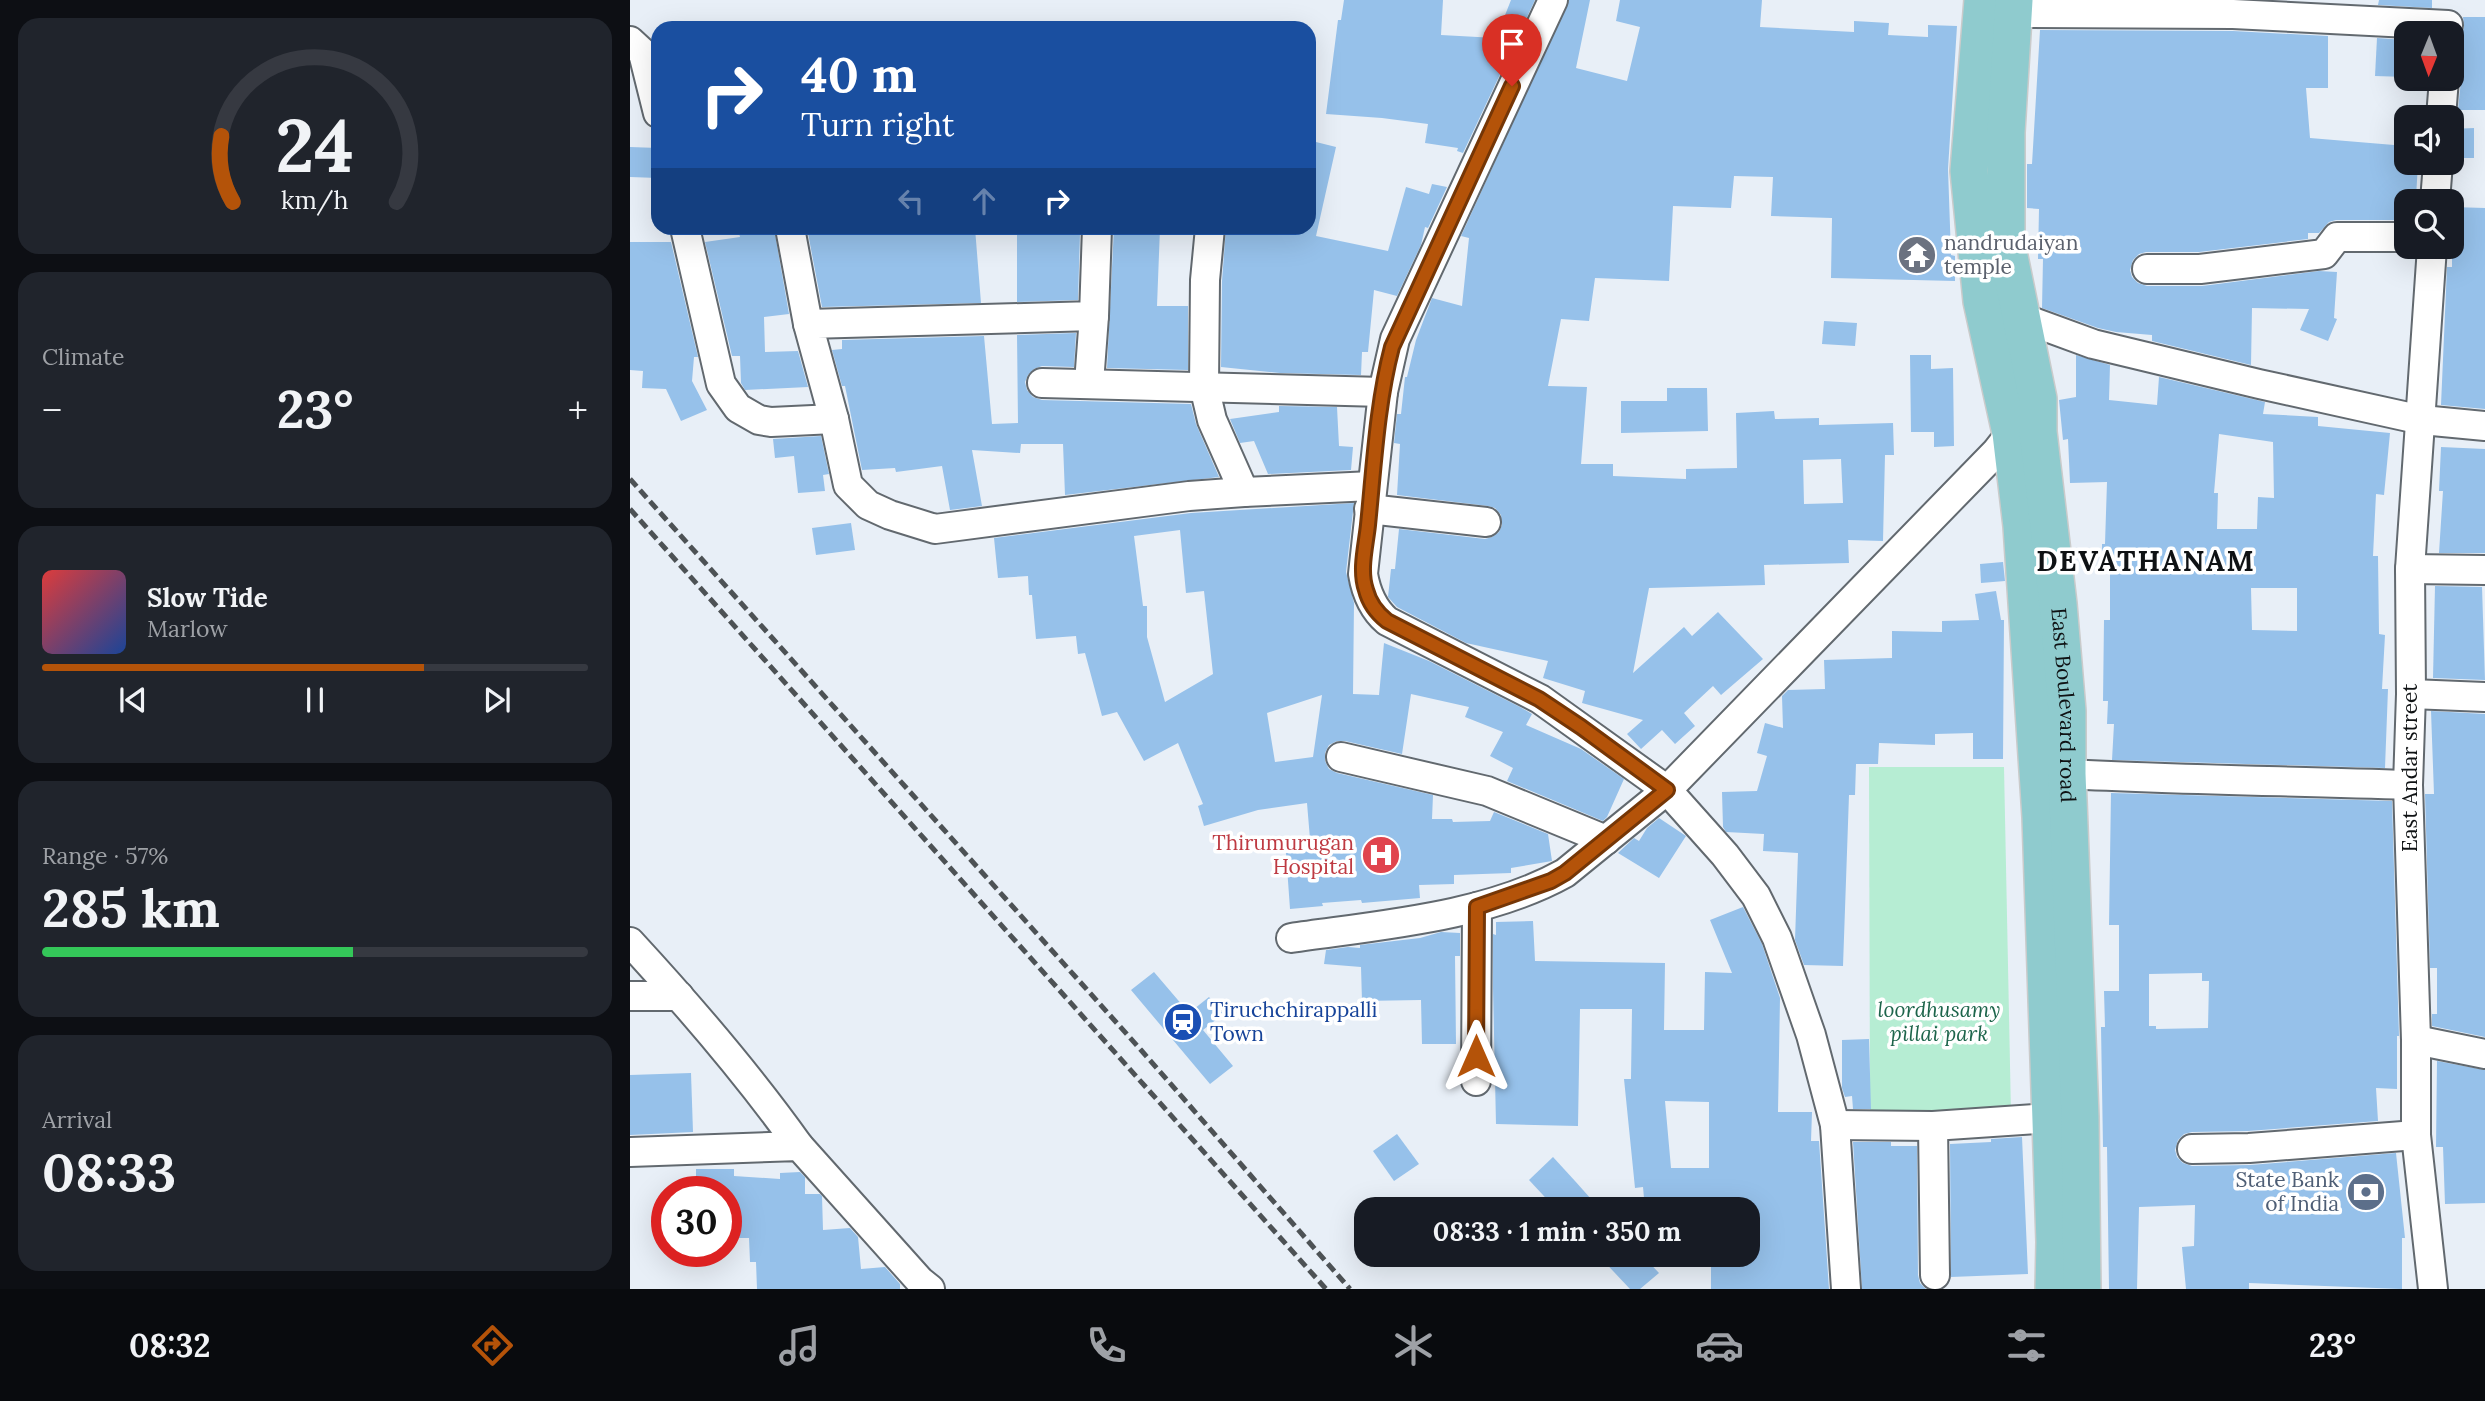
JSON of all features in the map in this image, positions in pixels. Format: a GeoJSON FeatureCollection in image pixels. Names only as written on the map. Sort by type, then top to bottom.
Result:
{"type":"FeatureCollection","features":[{"type":"Feature","properties":{"kind":"main road","name":"East Boulevard road"},"geometry":{"type":"LineString","coordinates":[[2004,4],[2006,242],[2038,399],[2038,432],[2058,604],[2067,711],[2080,1117],[2082,1289]]}},
{"type":"Feature","properties":{"kind":"main road"},"geometry":{"type":"LineString","coordinates":[[2004,4],[1969,171],[1982,301],[2011,433],[2022,526],[2041,817],[2055,1242],[2054,1289]]}},
{"type":"Feature","properties":{"kind":"street"},"geometry":{"type":"LineString","coordinates":[[1553,0],[1395,339],[1383,392],[1363,573],[1365,589],[1382,617],[1539,699],[1667,790],[1725,855],[1756,896],[1777,938],[1811,1035],[1835,1125],[1846,1289]]}},
{"type":"Feature","properties":{"kind":"street"},"geometry":{"type":"LineString","coordinates":[[2004,4],[2233,14],[2448,19]]}},
{"type":"Feature","properties":{"kind":"street"},"geometry":{"type":"LineString","coordinates":[[630,41],[643,53],[651,85]]}},
{"type":"Feature","properties":{"kind":"street"},"geometry":{"type":"LineString","coordinates":[[687,235],[721,384],[738,408],[759,420],[771,422],[834,418]]}},
{"type":"Feature","properties":{"kind":"street"},"geometry":{"type":"LineString","coordinates":[[791,235],[808,324],[834,418],[848,485],[868,505],[890,515],[935,529],[1189,496],[1244,492],[1371,498],[1486,522]]}},
{"type":"Feature","properties":{"kind":"street"},"geometry":{"type":"LineString","coordinates":[[1089,383],[1097,235]]}},
{"type":"Feature","properties":{"kind":"street"},"geometry":{"type":"LineString","coordinates":[[1209,235],[1205,280],[1204,386],[1212,420],[1244,492]]}},
{"type":"Feature","properties":{"kind":"street"},"geometry":{"type":"LineString","coordinates":[[2147,269],[2200,269],[2324,254],[2337,237],[2394,237]]}},
{"type":"Feature","properties":{"kind":"street","name":"East Andar street"},"geometry":{"type":"LineString","coordinates":[[2431,259],[2410,569],[2411,694],[2408,785],[2416,1040],[2416,1135],[2432,1289]]}},
{"type":"Feature","properties":{"kind":"street"},"geometry":{"type":"LineString","coordinates":[[808,324],[1094,316]]}},
{"type":"Feature","properties":{"kind":"street"},"geometry":{"type":"LineString","coordinates":[[2022,318],[2093,344],[2259,384],[2422,420],[2485,426]]}},
{"type":"Feature","properties":{"kind":"street"},"geometry":{"type":"LineString","coordinates":[[1042,383],[1383,392]]}},
{"type":"Feature","properties":{"kind":"street"},"geometry":{"type":"LineString","coordinates":[[1291,938],[1435,917],[1477,907],[1551,881],[1565,873],[1667,790],[1996,452],[2038,399]]}},
{"type":"Feature","properties":{"kind":"street"},"geometry":{"type":"LineString","coordinates":[[2410,569],[2485,570]]}},
{"type":"Feature","properties":{"kind":"street"},"geometry":{"type":"LineString","coordinates":[[2411,694],[2485,697]]}},
{"type":"Feature","properties":{"kind":"street"},"geometry":{"type":"LineString","coordinates":[[1341,757],[1487,791],[1606,840]]}},
{"type":"Feature","properties":{"kind":"street"},"geometry":{"type":"LineString","coordinates":[[2067,774],[2408,785]]}},
{"type":"Feature","properties":{"kind":"street"},"geometry":{"type":"LineString","coordinates":[[1476,1081],[1477,907]]}},
{"type":"Feature","properties":{"kind":"street"},"geometry":{"type":"LineString","coordinates":[[630,942],[757,1087],[799,1146],[930,1289]]}},
{"type":"Feature","properties":{"kind":"street"},"geometry":{"type":"LineString","coordinates":[[630,996],[679,996]]}},
{"type":"Feature","properties":{"kind":"street"},"geometry":{"type":"LineString","coordinates":[[2416,1040],[2485,1054]]}},
{"type":"Feature","properties":{"kind":"street"},"geometry":{"type":"LineString","coordinates":[[1835,1125],[1933,1126],[2050,1118]]}},
{"type":"Feature","properties":{"kind":"street"},"geometry":{"type":"LineString","coordinates":[[1933,1126],[1935,1275]]}},
{"type":"Feature","properties":{"kind":"street"},"geometry":{"type":"LineString","coordinates":[[2192,1149],[2416,1135]]}},
{"type":"Feature","properties":{"kind":"street"},"geometry":{"type":"LineString","coordinates":[[630,1152],[799,1146]]}},
{"type":"Feature","properties":{"kind":"green space","name":"loordhusamy pillai park"},"geometry":{"type":"Polygon","coordinates":[[[1869,767],[2004,767],[2011,1114],[1870,1111],[1869,767]]]}},
{"type":"Feature","properties":{"kind":"building"},"geometry":{"type":"Polygon","coordinates":[[[1344,0],[1443,0],[1441,35],[1496,38],[1511,0],[1535,0],[1463,153],[1457,151],[1458,148],[1425,143],[1428,124],[1326,114],[1338,20],[1341,20],[1344,0]]]}},
{"type":"Feature","properties":{"kind":"building"},"geometry":{"type":"Polygon","coordinates":[[[1569,0],[1590,0],[1576,68],[1627,81],[1640,27],[1616,21],[1620,0],[1762,0],[1760,27],[1854,32],[1854,21],[1889,23],[1888,35],[1928,37],[1928,25],[1957,26],[1948,169],[1951,255],[1955,256],[1955,281],[1831,278],[1832,218],[1771,216],[1773,177],[1734,176],[1731,208],[1673,206],[1669,281],[1595,278],[1589,321],[1561,319],[1548,386],[1587,387],[1581,464],[1613,464],[1613,476],[1686,479],[1686,469],[1737,468],[1736,413],[1774,411],[1775,419],[1819,418],[1819,425],[1893,423],[1894,455],[1885,455],[1883,541],[1848,540],[1849,563],[1764,565],[1765,585],[1649,588],[1633,673],[1684,627],[1692,636],[1718,612],[1763,659],[1721,695],[1713,686],[1684,713],[1695,726],[1675,744],[1662,730],[1641,749],[1627,734],[1643,720],[1582,703],[1585,691],[1543,678],[1548,661],[1466,643],[1397,607],[1388,597],[1391,569],[1395,569],[1399,529],[1485,539],[1499,532],[1502,525],[1501,515],[1495,508],[1488,506],[1397,495],[1400,444],[1394,443],[1397,414],[1401,414],[1405,377],[1432,298],[1462,306],[1469,238],[1461,236],[1569,0]],[[1841,459],[1803,460],[1804,504],[1843,503],[1841,459]]]}},
{"type":"Feature","properties":{"kind":"building"},"geometry":{"type":"Polygon","coordinates":[[[2379,0],[2432,0],[2432,8],[2378,5],[2379,0]]]}},
{"type":"Feature","properties":{"kind":"building"},"geometry":{"type":"Polygon","coordinates":[[[2463,17],[2485,17],[2485,110],[2464,110],[2464,105],[2458,105],[2460,91],[2464,91],[2463,17]]]}},
{"type":"Feature","properties":{"kind":"building"},"geometry":{"type":"Polygon","coordinates":[[[2040,30],[2233,31],[2328,36],[2328,88],[2306,88],[2310,138],[2394,145],[2394,175],[2417,175],[2417,189],[2394,189],[2394,220],[2336,220],[2329,222],[2319,233],[2308,233],[2308,239],[2199,252],[2146,252],[2133,260],[2130,270],[2132,277],[2147,286],[2202,286],[2319,271],[2337,272],[2334,318],[2337,319],[2328,341],[2300,330],[2309,309],[2252,308],[2251,365],[2152,341],[2152,335],[2098,328],[2042,308],[2043,259],[2038,259],[2039,209],[2027,208],[2027,164],[2032,164],[2040,30]]]}},
{"type":"Feature","properties":{"kind":"building"},"geometry":{"type":"Polygon","coordinates":[[[2377,38],[2394,39],[2394,77],[2375,76],[2377,38]]]}},
{"type":"Feature","properties":{"kind":"building"},"geometry":{"type":"Polygon","coordinates":[[[2464,128],[2474,128],[2474,158],[2464,158],[2464,128]]]}},
{"type":"Feature","properties":{"kind":"building"},"geometry":{"type":"Polygon","coordinates":[[[1316,142],[1336,147],[1316,236],[1388,251],[1406,187],[1429,194],[1432,184],[1447,187],[1428,228],[1425,227],[1421,245],[1397,296],[1374,290],[1368,352],[1362,352],[1361,375],[1280,373],[1221,367],[1225,235],[1316,235],[1316,142]]]}},
{"type":"Feature","properties":{"kind":"building"},"geometry":{"type":"Polygon","coordinates":[[[630,147],[651,148],[651,178],[630,177],[630,147]]]}},
{"type":"Feature","properties":{"kind":"building"},"geometry":{"type":"Polygon","coordinates":[[[2464,207],[2485,208],[2485,409],[2441,405],[2447,267],[2452,267],[2452,259],[2464,259],[2464,207]]]}},
{"type":"Feature","properties":{"kind":"building"},"geometry":{"type":"Polygon","coordinates":[[[775,235],[789,314],[764,317],[765,352],[798,351],[808,387],[745,390],[741,383],[740,356],[732,356],[705,242],[775,235]]]}},
{"type":"Feature","properties":{"kind":"building"},"geometry":{"type":"Polygon","coordinates":[[[808,235],[976,235],[981,303],[822,307],[808,235]]]}},
{"type":"Feature","properties":{"kind":"building"},"geometry":{"type":"Polygon","coordinates":[[[1017,235],[1080,235],[1078,300],[1017,302],[1017,235]]]}},
{"type":"Feature","properties":{"kind":"building"},"geometry":{"type":"Polygon","coordinates":[[[1114,235],[1160,235],[1157,306],[1188,306],[1188,370],[1107,368],[1114,235]]]}},
{"type":"Feature","properties":{"kind":"building"},"geometry":{"type":"Polygon","coordinates":[[[630,242],[671,242],[698,357],[694,357],[692,381],[707,410],[681,421],[666,389],[642,388],[643,371],[630,370],[630,242]]]}},
{"type":"Feature","properties":{"kind":"building"},"geometry":{"type":"Polygon","coordinates":[[[1824,321],[1857,323],[1855,346],[1822,344],[1824,321]]]}},
{"type":"Feature","properties":{"kind":"building"},"geometry":{"type":"Polygon","coordinates":[[[1076,333],[1074,367],[1042,366],[1034,369],[1025,382],[1033,397],[1042,400],[1191,404],[1196,424],[1219,477],[1065,495],[1063,444],[1021,444],[1020,453],[972,450],[982,506],[950,510],[942,466],[896,472],[895,468],[862,470],[845,386],[842,386],[832,350],[842,349],[842,340],[984,336],[992,424],[1018,423],[1017,335],[1076,333]]]}},
{"type":"Feature","properties":{"kind":"building"},"geometry":{"type":"Polygon","coordinates":[[[1910,355],[1931,355],[1931,369],[1953,368],[1954,446],[1934,447],[1934,432],[1911,432],[1910,355]]]}},
{"type":"Feature","properties":{"kind":"building"},"geometry":{"type":"Polygon","coordinates":[[[2076,355],[2110,365],[2109,400],[2157,405],[2159,377],[2265,402],[2263,414],[2318,417],[2318,426],[2390,433],[2384,495],[2376,494],[2373,556],[2378,556],[2379,634],[2385,635],[2382,689],[2388,689],[2385,768],[2112,760],[2114,724],[2107,724],[2108,701],[2103,701],[2104,620],[2110,620],[2110,567],[2102,567],[2107,482],[2070,483],[2068,439],[2063,440],[2059,400],[2076,397],[2076,355]],[[2219,434],[2214,493],[2218,493],[2217,529],[2257,529],[2258,497],[2274,498],[2273,442],[2219,434]],[[2251,588],[2252,630],[2297,631],[2297,588],[2251,588]]]}},
{"type":"Feature","properties":{"kind":"building"},"geometry":{"type":"Polygon","coordinates":[[[1667,388],[1707,388],[1708,431],[1621,433],[1621,401],[1667,401],[1667,388]]]}},
{"type":"Feature","properties":{"kind":"building"},"geometry":{"type":"Polygon","coordinates":[[[1279,406],[1337,407],[1339,446],[1353,447],[1351,470],[1268,474],[1254,441],[1240,443],[1230,419],[1279,412],[1279,406]]]}},
{"type":"Feature","properties":{"kind":"building"},"geometry":{"type":"Polygon","coordinates":[[[821,436],[829,474],[823,475],[825,491],[798,493],[794,456],[775,458],[773,439],[821,436]]]}},
{"type":"Feature","properties":{"kind":"building"},"geometry":{"type":"Polygon","coordinates":[[[2441,447],[2485,449],[2485,553],[2439,553],[2443,491],[2439,491],[2441,447]]]}},
{"type":"Feature","properties":{"kind":"building"},"geometry":{"type":"Polygon","coordinates":[[[1354,503],[1346,572],[1354,603],[1353,694],[1379,695],[1384,643],[1429,661],[1532,714],[1526,725],[1581,749],[1624,779],[1607,817],[1603,821],[1507,781],[1513,768],[1490,756],[1503,732],[1465,717],[1469,707],[1411,694],[1402,754],[1337,741],[1329,745],[1325,753],[1329,769],[1433,795],[1432,819],[1452,819],[1453,822],[1490,821],[1494,812],[1548,834],[1552,861],[1511,868],[1511,873],[1454,875],[1454,884],[1419,885],[1420,898],[1322,903],[1323,906],[1290,909],[1286,853],[1311,851],[1307,803],[1258,810],[1204,826],[1198,806],[1203,804],[1178,743],[1144,761],[1117,712],[1102,716],[1085,653],[1078,654],[1076,636],[1036,639],[1028,576],[998,578],[994,538],[1191,513],[1354,503]],[[1180,530],[1134,536],[1143,606],[1147,606],[1147,637],[1165,702],[1213,674],[1204,591],[1186,593],[1180,530]],[[1322,695],[1267,713],[1275,762],[1313,757],[1322,695]]]}},
{"type":"Feature","properties":{"kind":"building"},"geometry":{"type":"Polygon","coordinates":[[[851,523],[855,550],[816,555],[812,528],[851,523]]]}},
{"type":"Feature","properties":{"kind":"building"},"geometry":{"type":"Polygon","coordinates":[[[2003,562],[2005,581],[1981,583],[1980,564],[2003,562]]]}},
{"type":"Feature","properties":{"kind":"building"},"geometry":{"type":"Polygon","coordinates":[[[2435,586],[2482,587],[2485,680],[2433,678],[2435,586]]]}},
{"type":"Feature","properties":{"kind":"building"},"geometry":{"type":"Polygon","coordinates":[[[1996,591],[2001,620],[2004,620],[2003,759],[1973,759],[1973,733],[1935,734],[1935,745],[1879,743],[1878,764],[1856,764],[1855,795],[1849,795],[1843,966],[1804,965],[1795,940],[1798,853],[1763,851],[1764,834],[1726,832],[1723,827],[1722,792],[1757,791],[1767,756],[1757,753],[1765,723],[1783,728],[1782,696],[1788,690],[1825,689],[1824,660],[1892,658],[1892,631],[1942,632],[1942,621],[1979,620],[1975,594],[1996,591]]]}},
{"type":"Feature","properties":{"kind":"building"},"geometry":{"type":"Polygon","coordinates":[[[2431,711],[2485,714],[2485,1037],[2432,1026],[2432,1014],[2437,1014],[2437,968],[2430,968],[2425,794],[2434,794],[2431,711]]]}},
{"type":"Feature","properties":{"kind":"building"},"geometry":{"type":"Polygon","coordinates":[[[2111,793],[2392,801],[2399,1036],[2397,1089],[2376,1088],[2378,1121],[2248,1131],[2192,1132],[2184,1134],[2178,1140],[2175,1150],[2183,1163],[2192,1166],[2250,1165],[2396,1153],[2405,1238],[2402,1238],[2402,1289],[2249,1283],[2249,1289],[2186,1289],[2182,1247],[2194,1246],[2195,1205],[2139,1207],[2137,1289],[2109,1289],[2107,1147],[2103,1147],[2101,1027],[2105,1027],[2104,991],[2119,991],[2119,925],[2109,925],[2111,793]],[[2202,973],[2149,974],[2149,1026],[2156,1026],[2156,1029],[2208,1028],[2209,981],[2202,981],[2202,973]]]}},
{"type":"Feature","properties":{"kind":"building"},"geometry":{"type":"Polygon","coordinates":[[[1659,818],[1686,836],[1659,878],[1618,853],[1634,838],[1639,841],[1647,828],[1659,818]]]}},
{"type":"Feature","properties":{"kind":"building"},"geometry":{"type":"Polygon","coordinates":[[[1743,907],[1762,944],[1780,998],[1778,1112],[1812,1112],[1811,1141],[1819,1141],[1829,1289],[1711,1289],[1711,1267],[1760,1267],[1760,1197],[1644,1197],[1643,1187],[1635,1188],[1624,1079],[1631,1079],[1632,1009],[1580,1009],[1578,1126],[1496,1124],[1493,934],[1496,935],[1496,922],[1533,921],[1535,961],[1665,963],[1664,1030],[1704,1030],[1705,972],[1732,973],[1710,920],[1743,907]],[[1665,1101],[1671,1168],[1709,1168],[1709,1102],[1665,1101]]]}},
{"type":"Feature","properties":{"kind":"building"},"geometry":{"type":"Polygon","coordinates":[[[1441,932],[1460,933],[1460,956],[1455,956],[1456,1044],[1422,1044],[1421,1000],[1362,1001],[1361,967],[1324,964],[1326,950],[1360,948],[1360,945],[1420,938],[1441,932]]]}},
{"type":"Feature","properties":{"kind":"building"},"geometry":{"type":"Polygon","coordinates":[[[1154,972],[1189,1013],[1209,997],[1223,1014],[1203,1030],[1233,1066],[1210,1084],[1131,990],[1154,972]]]}},
{"type":"Feature","properties":{"kind":"building"},"geometry":{"type":"Polygon","coordinates":[[[1869,1039],[1871,1109],[1853,1109],[1852,1096],[1845,1097],[1842,1088],[1842,1040],[1869,1039]]]}},
{"type":"Feature","properties":{"kind":"building"},"geometry":{"type":"Polygon","coordinates":[[[2437,1061],[2485,1070],[2485,1203],[2445,1204],[2443,1147],[2436,1147],[2437,1061]]]}},
{"type":"Feature","properties":{"kind":"building"},"geometry":{"type":"Polygon","coordinates":[[[691,1073],[693,1132],[630,1135],[630,1075],[691,1073]]]}},
{"type":"Feature","properties":{"kind":"building"},"geometry":{"type":"Polygon","coordinates":[[[1397,1134],[1419,1164],[1394,1181],[1373,1151],[1397,1134]]]}},
{"type":"Feature","properties":{"kind":"building"},"geometry":{"type":"Polygon","coordinates":[[[2022,1137],[2028,1274],[1951,1277],[1950,1144],[2022,1137]]]}},
{"type":"Feature","properties":{"kind":"building"},"geometry":{"type":"Polygon","coordinates":[[[1853,1142],[1891,1142],[1891,1146],[1917,1146],[1918,1275],[1920,1283],[1926,1289],[1862,1289],[1853,1142]]]}},
{"type":"Feature","properties":{"kind":"building"},"geometry":{"type":"Polygon","coordinates":[[[1553,1157],[1589,1197],[1545,1197],[1529,1180],[1553,1157]]]}},
{"type":"Feature","properties":{"kind":"building"},"geometry":{"type":"Polygon","coordinates":[[[696,1169],[734,1169],[734,1176],[696,1176],[696,1169]]]}},
{"type":"Feature","properties":{"kind":"building"},"geometry":{"type":"Polygon","coordinates":[[[800,1172],[805,1177],[805,1194],[822,1196],[823,1230],[850,1228],[858,1237],[861,1269],[885,1267],[900,1284],[900,1289],[757,1289],[756,1262],[750,1262],[749,1238],[742,1238],[742,1177],[780,1179],[780,1173],[800,1172]]]}},
{"type":"Feature","properties":{"kind":"building"},"geometry":{"type":"Polygon","coordinates":[[[1609,1267],[1653,1267],[1659,1273],[1640,1289],[1630,1289],[1609,1267]]]}},
{"type":"Feature","properties":{"kind":"railway"},"geometry":{"type":"LineString","coordinates":[[630,479],[1141,1050],[1350,1289]]}},
{"type":"Feature","properties":{"kind":"railway"},"geometry":{"type":"LineString","coordinates":[[630,509],[1326,1289]]}},
{"type":"Feature","properties":{"kind":"place","name":"nandrudaiyan temple"},"geometry":{"type":"Point","coordinates":[1917,255]}},
{"type":"Feature","properties":{"kind":"place","name":"Thirumurugan Hospital"},"geometry":{"type":"Point","coordinates":[1381,855]}},
{"type":"Feature","properties":{"kind":"place","name":"Tiruchchirappalli Town"},"geometry":{"type":"Point","coordinates":[1183,1022]}},
{"type":"Feature","properties":{"kind":"place","name":"State Bank of India"},"geometry":{"type":"Point","coordinates":[2366,1192]}},
{"type":"Feature","properties":{"kind":"district","name":"DEVATHANAM"},"geometry":{"type":"Point","coordinates":[2146,561]}},
{"type":"Feature","properties":{"kind":"route"},"geometry":{"type":"LineString","coordinates":[[1476,1056],[1477,907],[1551,881],[1565,873],[1667,790],[1539,699],[1387,621],[1377,611],[1365,589],[1363,573],[1372,486],[1383,392],[1392,347],[1512,86]]}}]}
